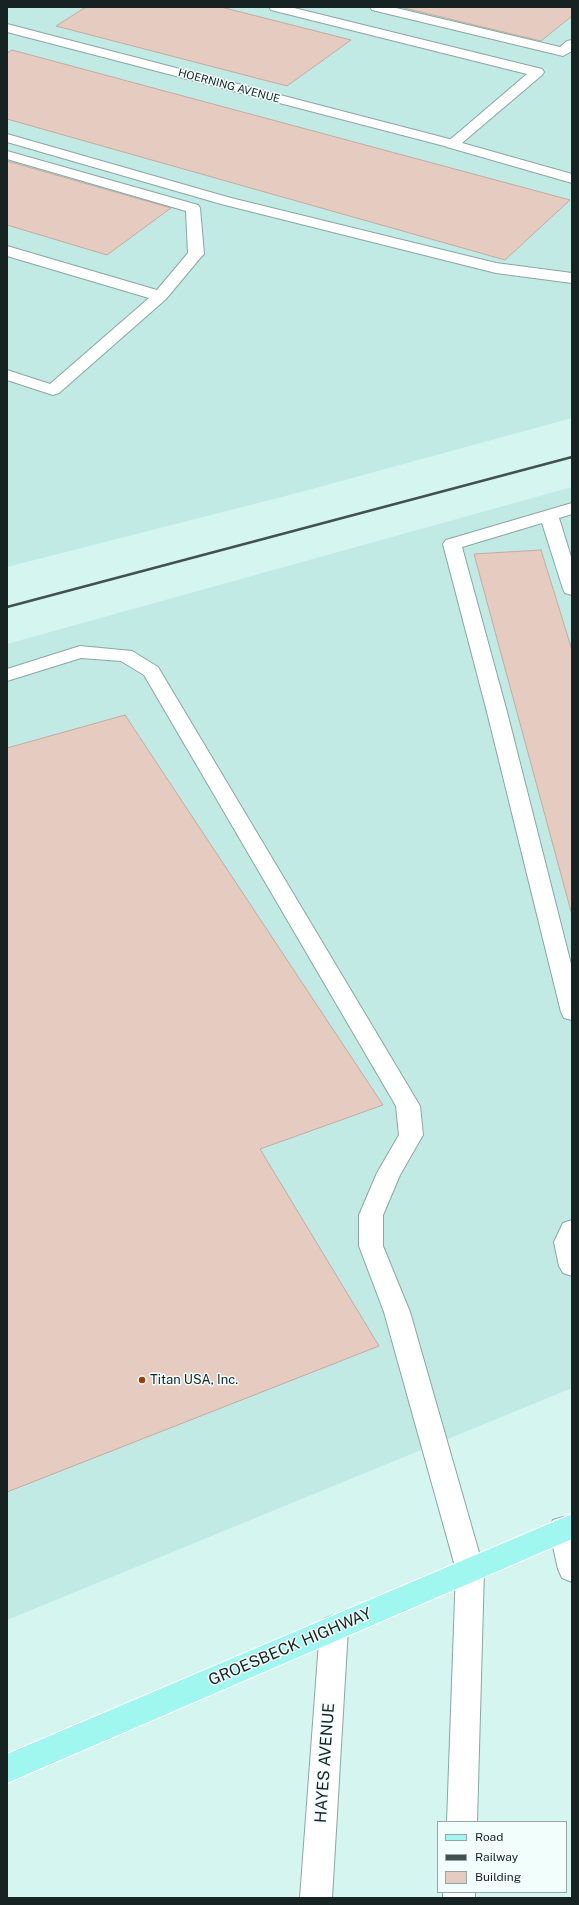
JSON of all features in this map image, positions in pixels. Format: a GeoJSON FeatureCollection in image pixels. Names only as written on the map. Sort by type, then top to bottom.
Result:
{"type":"FeatureCollection","features":[{"type":"Feature","properties":{"kind":"main road","name":"GROESBECK HIGHWAY"},"geometry":{"type":"LineString","coordinates":[[7,1769],[568,1528]]}},
{"type":"Feature","properties":{"kind":"street"},"geometry":{"type":"LineString","coordinates":[[275,7],[537,72],[452,144]]}},
{"type":"Feature","properties":{"kind":"street"},"geometry":{"type":"LineString","coordinates":[[376,7],[563,52],[572,44]]}},
{"type":"Feature","properties":{"kind":"street","name":"HOERNING AVENUE"},"geometry":{"type":"LineString","coordinates":[[7,28],[452,144],[572,179]]}},
{"type":"Feature","properties":{"kind":"street"},"geometry":{"type":"LineString","coordinates":[[7,138],[226,202],[496,268],[572,278]]}},
{"type":"Feature","properties":{"kind":"street"},"geometry":{"type":"LineString","coordinates":[[7,155],[193,208],[196,254],[160,296],[53,390],[7,376]]}},
{"type":"Feature","properties":{"kind":"street"},"geometry":{"type":"LineString","coordinates":[[7,251],[160,296]]}},
{"type":"Feature","properties":{"kind":"street"},"geometry":{"type":"LineString","coordinates":[[572,508],[452,544],[497,712],[572,1012]]}},
{"type":"Feature","properties":{"kind":"street"},"geometry":{"type":"LineString","coordinates":[[549,515],[572,589]]}},
{"type":"Feature","properties":{"kind":"street"},"geometry":{"type":"LineString","coordinates":[[7,675],[80,652],[125,654],[151,671],[408,1106],[411,1135],[389,1173],[371,1215],[371,1246],[397,1312],[470,1570],[462,1821]]}},
{"type":"Feature","properties":{"kind":"street"},"geometry":{"type":"LineString","coordinates":[[572,1230],[566,1242],[572,1266]]}},
{"type":"Feature","properties":{"kind":"street"},"geometry":{"type":"LineString","coordinates":[[568,1528],[572,1568]]}},
{"type":"Feature","properties":{"kind":"street","name":"HAYES AVENUE"},"geometry":{"type":"LineString","coordinates":[[316,1898],[334,1628]]}},
{"type":"Feature","properties":{"kind":"shaded area"},"geometry":{"type":"Polygon","coordinates":[[[7,7],[572,7],[572,418],[301,492],[7,567],[7,7]]]}},
{"type":"Feature","properties":{"kind":"shaded area"},"geometry":{"type":"Polygon","coordinates":[[[572,487],[572,1388],[7,1620],[7,644],[572,487]]]}},
{"type":"Feature","properties":{"kind":"building"},"geometry":{"type":"Polygon","coordinates":[[[86,7],[221,7],[351,40],[287,86],[56,26],[86,7]]]}},
{"type":"Feature","properties":{"kind":"building"},"geometry":{"type":"Polygon","coordinates":[[[400,7],[572,7],[572,16],[541,41],[400,7]]]}},
{"type":"Feature","properties":{"kind":"building"},"geometry":{"type":"Polygon","coordinates":[[[12,50],[570,200],[505,260],[7,119],[7,53],[12,50]]]}},
{"type":"Feature","properties":{"kind":"building"},"geometry":{"type":"Polygon","coordinates":[[[7,161],[171,208],[107,255],[7,225],[7,161]]]}},
{"type":"Feature","properties":{"kind":"building"},"geometry":{"type":"Polygon","coordinates":[[[541,550],[572,650],[572,915],[474,554],[541,550]]]}},
{"type":"Feature","properties":{"kind":"building"},"geometry":{"type":"Polygon","coordinates":[[[125,715],[383,1105],[260,1149],[379,1346],[7,1492],[7,748],[125,715]]]}},
{"type":"Feature","properties":{"kind":"railway"},"geometry":{"type":"LineString","coordinates":[[7,607],[572,457]]}},
{"type":"Feature","properties":{"kind":"place","name":"Titan USA, Inc."},"geometry":{"type":"Point","coordinates":[142,1380]}}]}
